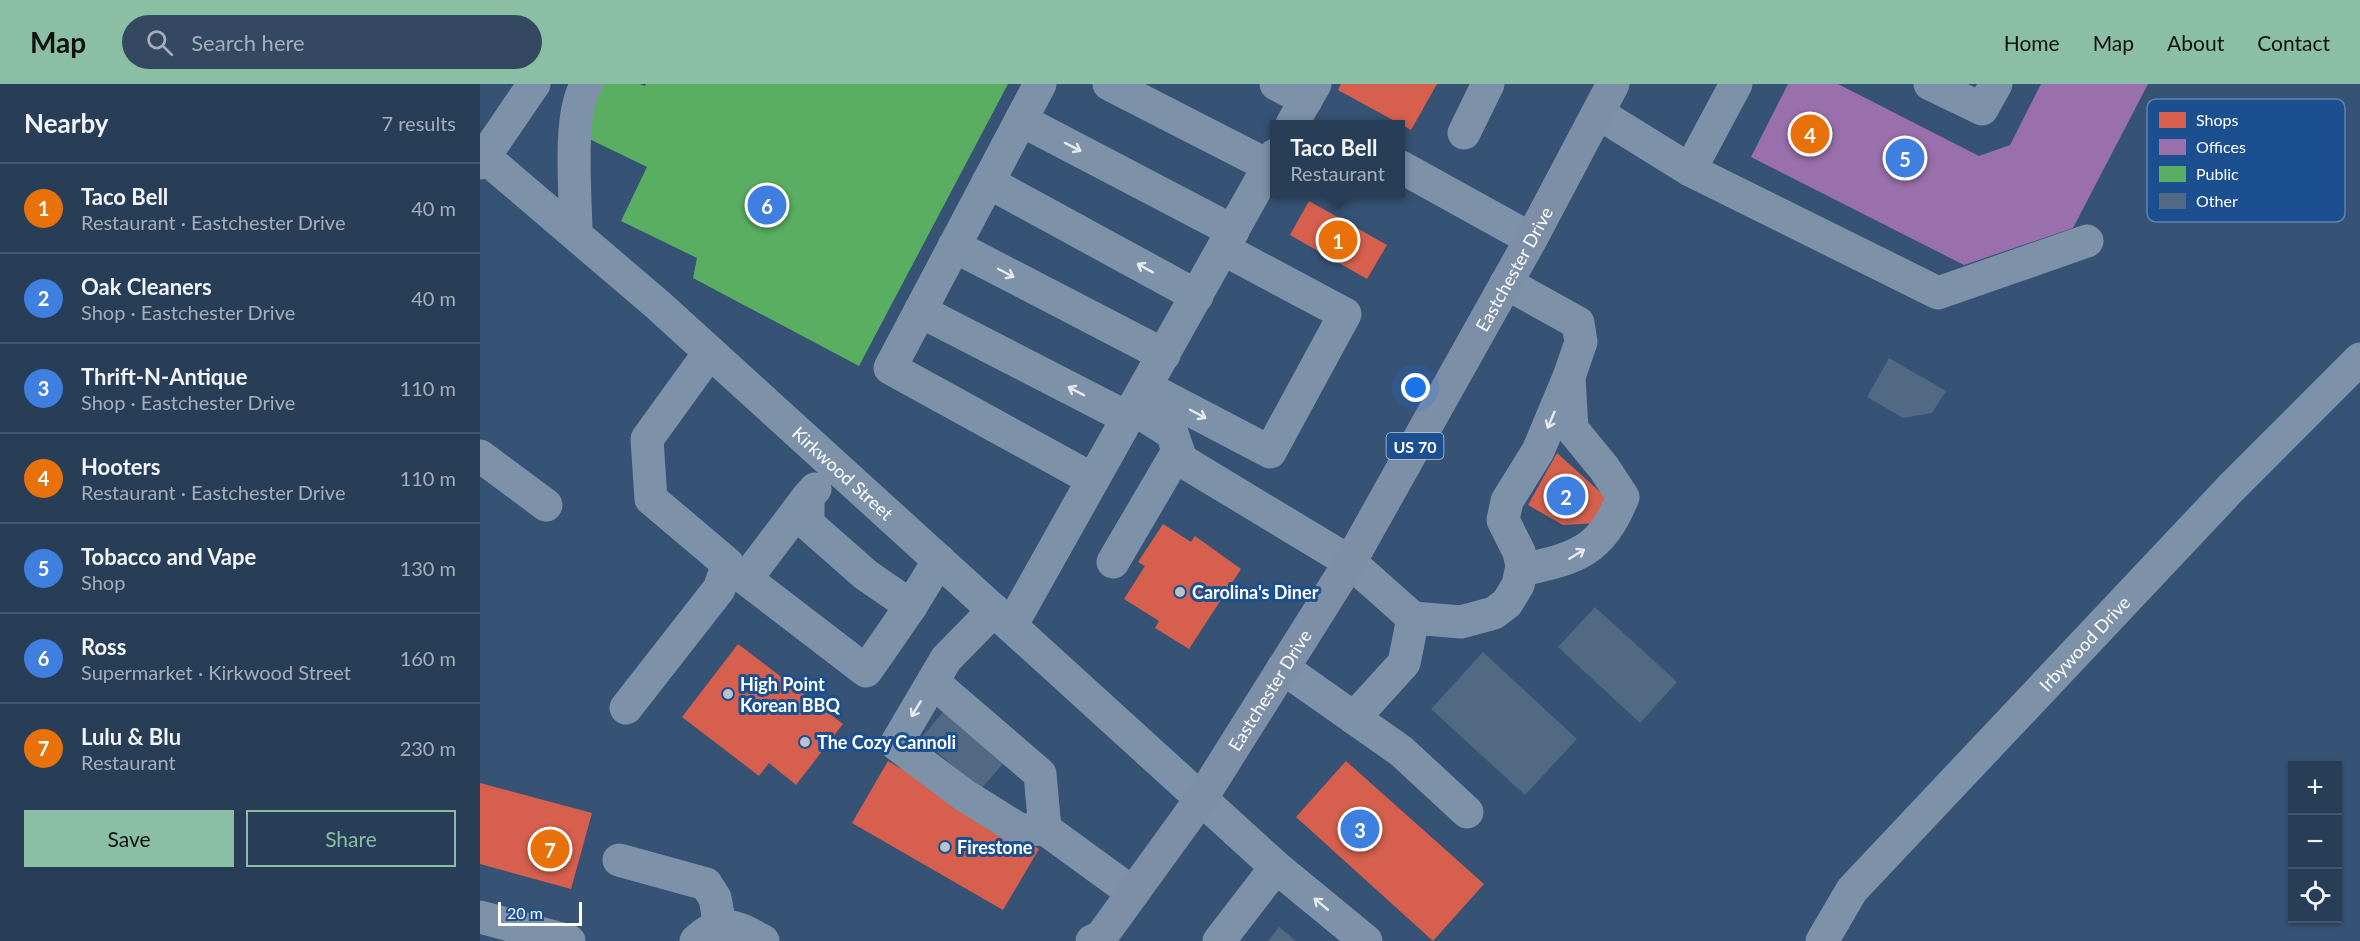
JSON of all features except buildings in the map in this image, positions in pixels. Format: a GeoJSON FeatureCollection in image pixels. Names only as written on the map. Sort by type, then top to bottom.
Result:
{"type":"FeatureCollection","features":[{"type":"Feature","properties":{"kind":"main road","name":"Eastchester Drive"},"geometry":{"type":"LineString","coordinates":[[1098,940],[1201,799],[1350,562],[1531,239],[1613,84]]}},
{"type":"Feature","properties":{"kind":"street"},"geometry":{"type":"LineString","coordinates":[[482,157],[534,84]]}},
{"type":"Feature","properties":{"kind":"street"},"geometry":{"type":"LineString","coordinates":[[576,234],[575,129],[580,95],[586,84]]}},
{"type":"Feature","properties":{"kind":"street"},"geometry":{"type":"LineString","coordinates":[[1040,84],[890,368],[1092,479]]}},
{"type":"Feature","properties":{"kind":"street"},"geometry":{"type":"LineString","coordinates":[[1109,84],[1270,160]]}},
{"type":"Feature","properties":{"kind":"street"},"geometry":{"type":"LineString","coordinates":[[1276,84],[1307,109]]}},
{"type":"Feature","properties":{"kind":"street"},"geometry":{"type":"LineString","coordinates":[[1464,133],[1488,84]]}},
{"type":"Feature","properties":{"kind":"street"},"geometry":{"type":"LineString","coordinates":[[1690,170],[1736,84]]}},
{"type":"Feature","properties":{"kind":"street"},"geometry":{"type":"LineString","coordinates":[[1930,84],[1982,110],[1996,84]]}},
{"type":"Feature","properties":{"kind":"street"},"geometry":{"type":"LineString","coordinates":[[1598,113],[1690,170],[1938,293],[2087,241]]}},
{"type":"Feature","properties":{"kind":"street"},"geometry":{"type":"LineString","coordinates":[[920,311],[1136,405],[1270,452],[1345,314],[1228,240],[1021,120]]}},
{"type":"Feature","properties":{"kind":"street","name":"Kirkwood Street"},"geometry":{"type":"LineString","coordinates":[[482,157],[576,234],[710,352],[1276,867],[1366,941]]}},
{"type":"Feature","properties":{"kind":"street"},"geometry":{"type":"LineString","coordinates":[[1133,893],[1032,829],[964,795],[896,744],[940,670],[1002,618],[1092,479],[1136,405],[1270,165]]}},
{"type":"Feature","properties":{"kind":"street"},"geometry":{"type":"LineString","coordinates":[[1405,169],[1531,239]]}},
{"type":"Feature","properties":{"kind":"street"},"geometry":{"type":"LineString","coordinates":[[988,182],[1197,296]]}},
{"type":"Feature","properties":{"kind":"street"},"geometry":{"type":"LineString","coordinates":[[954,246],[1164,355]]}},
{"type":"Feature","properties":{"kind":"street"},"geometry":{"type":"LineString","coordinates":[[1136,405],[1172,433],[1181,460],[1350,562],[1413,618],[1461,622],[1494,613],[1507,603],[1518,585],[1522,570],[1519,552],[1503,520],[1507,501],[1538,452],[1581,342],[1578,323],[1506,283]]}},
{"type":"Feature","properties":{"kind":"street"},"geometry":{"type":"LineString","coordinates":[[710,352],[647,439],[651,499],[737,572],[866,671],[911,606],[939,560]]}},
{"type":"Feature","properties":{"kind":"street","name":"Irbywood Drive"},"geometry":{"type":"LineString","coordinates":[[1822,941],[1852,890],[2231,488],[2360,359]]}},
{"type":"Feature","properties":{"kind":"street"},"geometry":{"type":"LineString","coordinates":[[1522,570],[1570,559],[1591,546],[1613,521],[1623,497],[1604,468],[1572,429],[1569,377]]}},
{"type":"Feature","properties":{"kind":"street"},"geometry":{"type":"LineString","coordinates":[[1113,562],[1178,451]]}},
{"type":"Feature","properties":{"kind":"street"},"geometry":{"type":"LineString","coordinates":[[480,456],[546,504]]}},
{"type":"Feature","properties":{"kind":"street"},"geometry":{"type":"LineString","coordinates":[[626,708],[719,589],[836,466]]}},
{"type":"Feature","properties":{"kind":"street"},"geometry":{"type":"LineString","coordinates":[[808,497],[808,524],[866,576],[911,606]]}},
{"type":"Feature","properties":{"kind":"street"},"geometry":{"type":"LineString","coordinates":[[1354,718],[1404,663],[1413,618]]}},
{"type":"Feature","properties":{"kind":"street"},"geometry":{"type":"LineString","coordinates":[[1283,668],[1401,751],[1467,812]]}},
{"type":"Feature","properties":{"kind":"street"},"geometry":{"type":"LineString","coordinates":[[940,670],[1041,774],[1032,829]]}},
{"type":"Feature","properties":{"kind":"street"},"geometry":{"type":"LineString","coordinates":[[619,860],[706,884],[716,898],[708,933],[737,927],[763,941]]}},
{"type":"Feature","properties":{"kind":"street"},"geometry":{"type":"LineString","coordinates":[[1219,941],[1276,867]]}},
{"type":"Feature","properties":{"kind":"street"},"geometry":{"type":"LineString","coordinates":[[480,917],[554,939]]}},
{"type":"Feature","properties":{"kind":"place","name":"Hooters"},"geometry":{"type":"Point","coordinates":[1810,134]}},
{"type":"Feature","properties":{"kind":"place","name":"Tobacco and Vape"},"geometry":{"type":"Point","coordinates":[1905,158]}},
{"type":"Feature","properties":{"kind":"place","name":"Ross"},"geometry":{"type":"Point","coordinates":[767,205]}},
{"type":"Feature","properties":{"kind":"place","name":"Taco Bell"},"geometry":{"type":"Point","coordinates":[1338,240]}},
{"type":"Feature","properties":{"kind":"place","name":"Oak Cleaners"},"geometry":{"type":"Point","coordinates":[1566,496]}},
{"type":"Feature","properties":{"kind":"place","name":"Carolina's Diner"},"geometry":{"type":"Point","coordinates":[1180,592]}},
{"type":"Feature","properties":{"kind":"place","name":"High Point Korean BBQ"},"geometry":{"type":"Point","coordinates":[728,694]}},
{"type":"Feature","properties":{"kind":"place","name":"The Cozy Cannoli"},"geometry":{"type":"Point","coordinates":[805,742]}},
{"type":"Feature","properties":{"kind":"place","name":"Thrift-N-Antique"},"geometry":{"type":"Point","coordinates":[1360,829]}},
{"type":"Feature","properties":{"kind":"place","name":"Firestone"},"geometry":{"type":"Point","coordinates":[945,847]}},
{"type":"Feature","properties":{"kind":"place","name":"Lulu & Blu"},"geometry":{"type":"Point","coordinates":[550,849]}}]}
